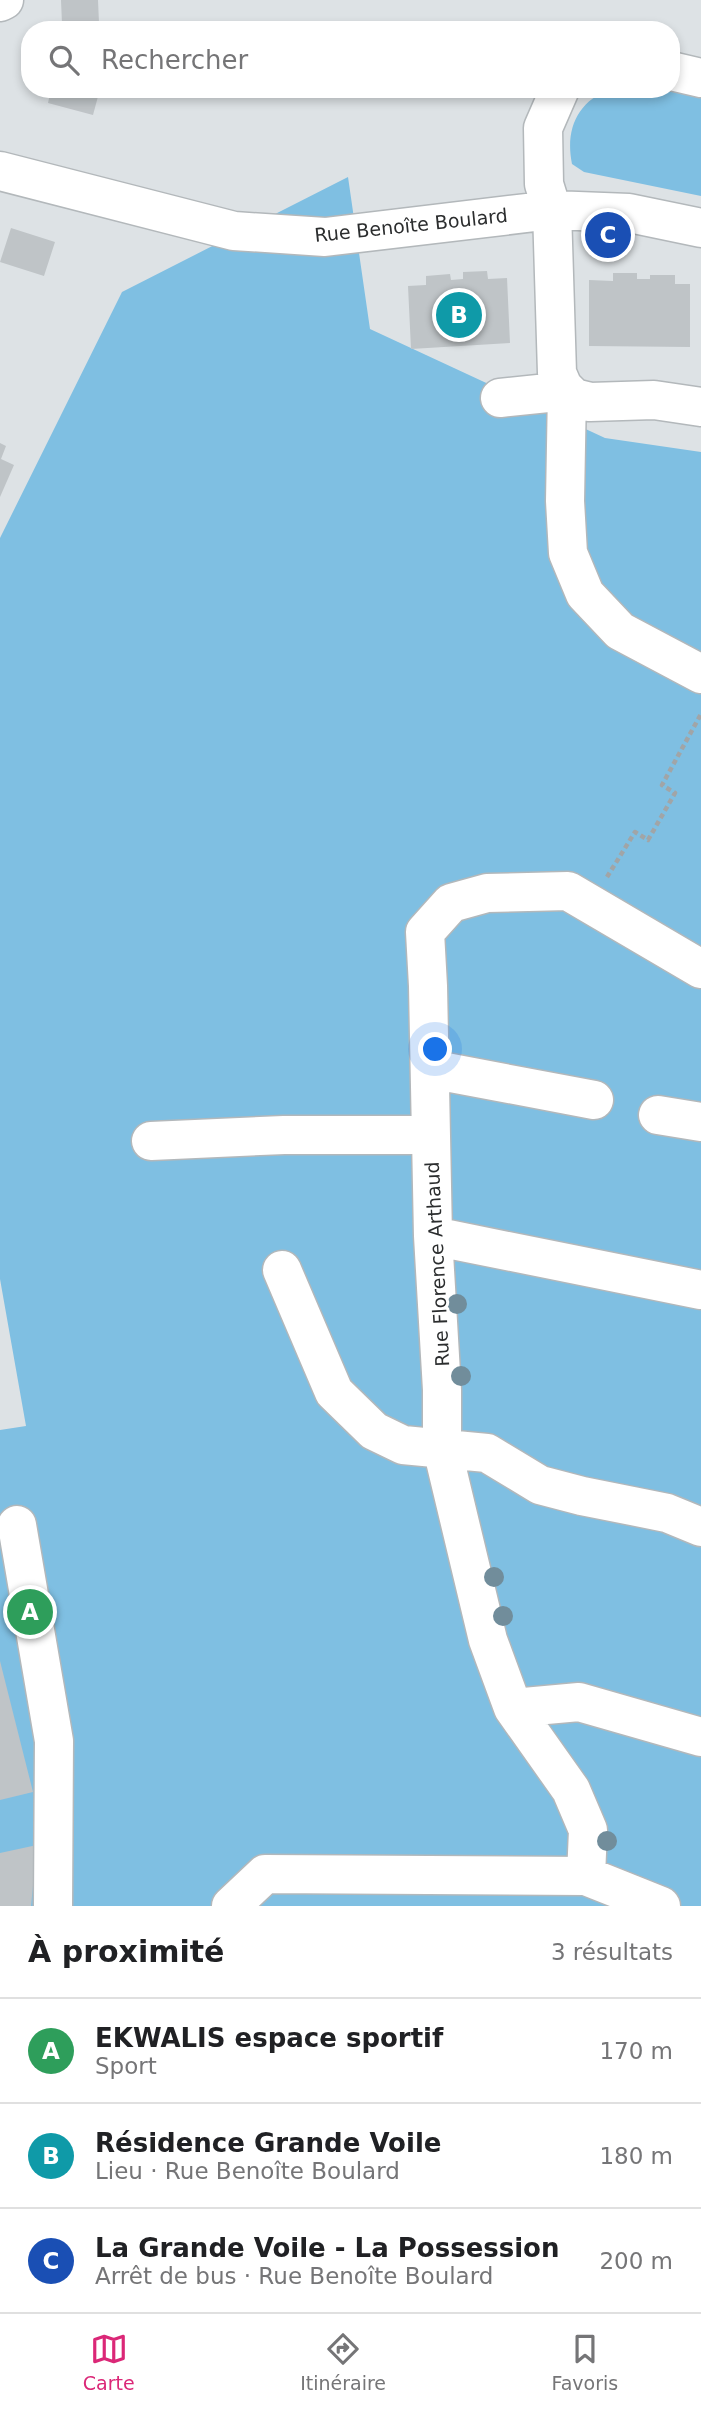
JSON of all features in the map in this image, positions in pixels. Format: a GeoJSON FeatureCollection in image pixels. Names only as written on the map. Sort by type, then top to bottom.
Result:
{"type":"FeatureCollection","features":[{"type":"Feature","properties":{"kind":"street"},"geometry":{"type":"LineString","coordinates":[[680,73],[701,78]]}},
{"type":"Feature","properties":{"kind":"street"},"geometry":{"type":"LineString","coordinates":[[557,98],[543,128],[544,184],[552,210],[557,373],[567,391],[575,398],[590,402],[654,400],[701,407]]}},
{"type":"Feature","properties":{"kind":"street","name":"Rue Benoîte Boulard"},"geometry":{"type":"LineString","coordinates":[[0,171],[233,231],[325,237],[552,210],[629,213],[701,228]]}},
{"type":"Feature","properties":{"kind":"street"},"geometry":{"type":"LineString","coordinates":[[500,398],[567,391]]}},
{"type":"Feature","properties":{"kind":"street"},"geometry":{"type":"LineString","coordinates":[[567,391],[565,501],[568,553],[585,594],[620,631],[701,674]]}},
{"type":"Feature","properties":{"kind":"street","name":"Rue Florence Arthaud"},"geometry":{"type":"LineString","coordinates":[[591,1878],[588,1830],[576,1800],[513,1708],[488,1640],[442,1448],[425,932],[451,903],[486,893],[568,891],[701,969]]}},
{"type":"Feature","properties":{"kind":"street"},"geometry":{"type":"LineString","coordinates":[[430,1069],[594,1100]]}},
{"type":"Feature","properties":{"kind":"street"},"geometry":{"type":"LineString","coordinates":[[658,1115],[701,1122]]}},
{"type":"Feature","properties":{"kind":"street"},"geometry":{"type":"LineString","coordinates":[[151,1142],[284,1135],[431,1135]]}},
{"type":"Feature","properties":{"kind":"street"},"geometry":{"type":"LineString","coordinates":[[433,1236],[701,1290]]}},
{"type":"Feature","properties":{"kind":"street"},"geometry":{"type":"LineString","coordinates":[[282,1270],[334,1392],[374,1431],[403,1445],[487,1453],[540,1485],[648,1508],[701,1527]]}},
{"type":"Feature","properties":{"kind":"street"},"geometry":{"type":"LineString","coordinates":[[18,1525],[54,1741],[52,1906]]}},
{"type":"Feature","properties":{"kind":"street"},"geometry":{"type":"LineString","coordinates":[[513,1708],[579,1702],[701,1737]]}},
{"type":"Feature","properties":{"kind":"street"},"geometry":{"type":"LineString","coordinates":[[231,1906],[265,1874],[591,1878],[661,1906]]}},
{"type":"Feature","properties":{"kind":"path"},"geometry":{"type":"LineString","coordinates":[[591,904],[635,832],[648,840],[655,828],[675,793],[662,785],[701,714]]}},
{"type":"Feature","properties":{"kind":"shaded area"},"geometry":{"type":"Polygon","coordinates":[[[680,90],[701,92],[701,196],[584,172],[572,164],[572,128],[582,109],[594,98],[680,98],[680,90]]]}},
{"type":"Feature","properties":{"kind":"shaded area"},"geometry":{"type":"Polygon","coordinates":[[[348,177],[370,329],[605,438],[701,452],[701,1906],[0,1906],[0,1430],[26,1426],[0,1279],[0,538],[122,292],[348,177]]]}},
{"type":"Feature","properties":{"kind":"building"},"geometry":{"type":"Polygon","coordinates":[[[61,0],[98,0],[99,21],[62,21],[61,0]]]}},
{"type":"Feature","properties":{"kind":"building"},"geometry":{"type":"Polygon","coordinates":[[[49,98],[98,98],[93,115],[48,103],[49,98]]]}},
{"type":"Feature","properties":{"kind":"building"},"geometry":{"type":"Polygon","coordinates":[[[11,228],[55,242],[44,276],[0,262],[11,228]]]}},
{"type":"Feature","properties":{"kind":"building"},"geometry":{"type":"Polygon","coordinates":[[[487,271],[488,279],[507,278],[510,343],[411,349],[408,286],[426,285],[426,276],[450,274],[451,280],[463,279],[463,272],[487,271]]]}},
{"type":"Feature","properties":{"kind":"building"},"geometry":{"type":"Polygon","coordinates":[[[613,273],[637,273],[637,279],[650,279],[650,275],[675,275],[675,284],[690,284],[690,347],[589,346],[589,280],[613,281],[613,273]]]}},
{"type":"Feature","properties":{"kind":"building"},"geometry":{"type":"Polygon","coordinates":[[[0,443],[6,446],[1,459],[14,465],[0,497],[0,443]]]}},
{"type":"Feature","properties":{"kind":"building"},"geometry":{"type":"Polygon","coordinates":[[[0,1661],[33,1792],[0,1800],[0,1661]]]}},
{"type":"Feature","properties":{"kind":"building"},"geometry":{"type":"Polygon","coordinates":[[[37,1845],[31,1906],[0,1906],[0,1853],[37,1845]]]}},
{"type":"Feature","properties":{"kind":"place","name":"La Grande Voile - La Possession"},"geometry":{"type":"Point","coordinates":[608,235]}},
{"type":"Feature","properties":{"kind":"place","name":"Résidence Grande Voile"},"geometry":{"type":"Point","coordinates":[459,315]}},
{"type":"Feature","properties":{"kind":"place","name":"EKWALIS espace sportif"},"geometry":{"type":"Point","coordinates":[30,1612]}}]}
